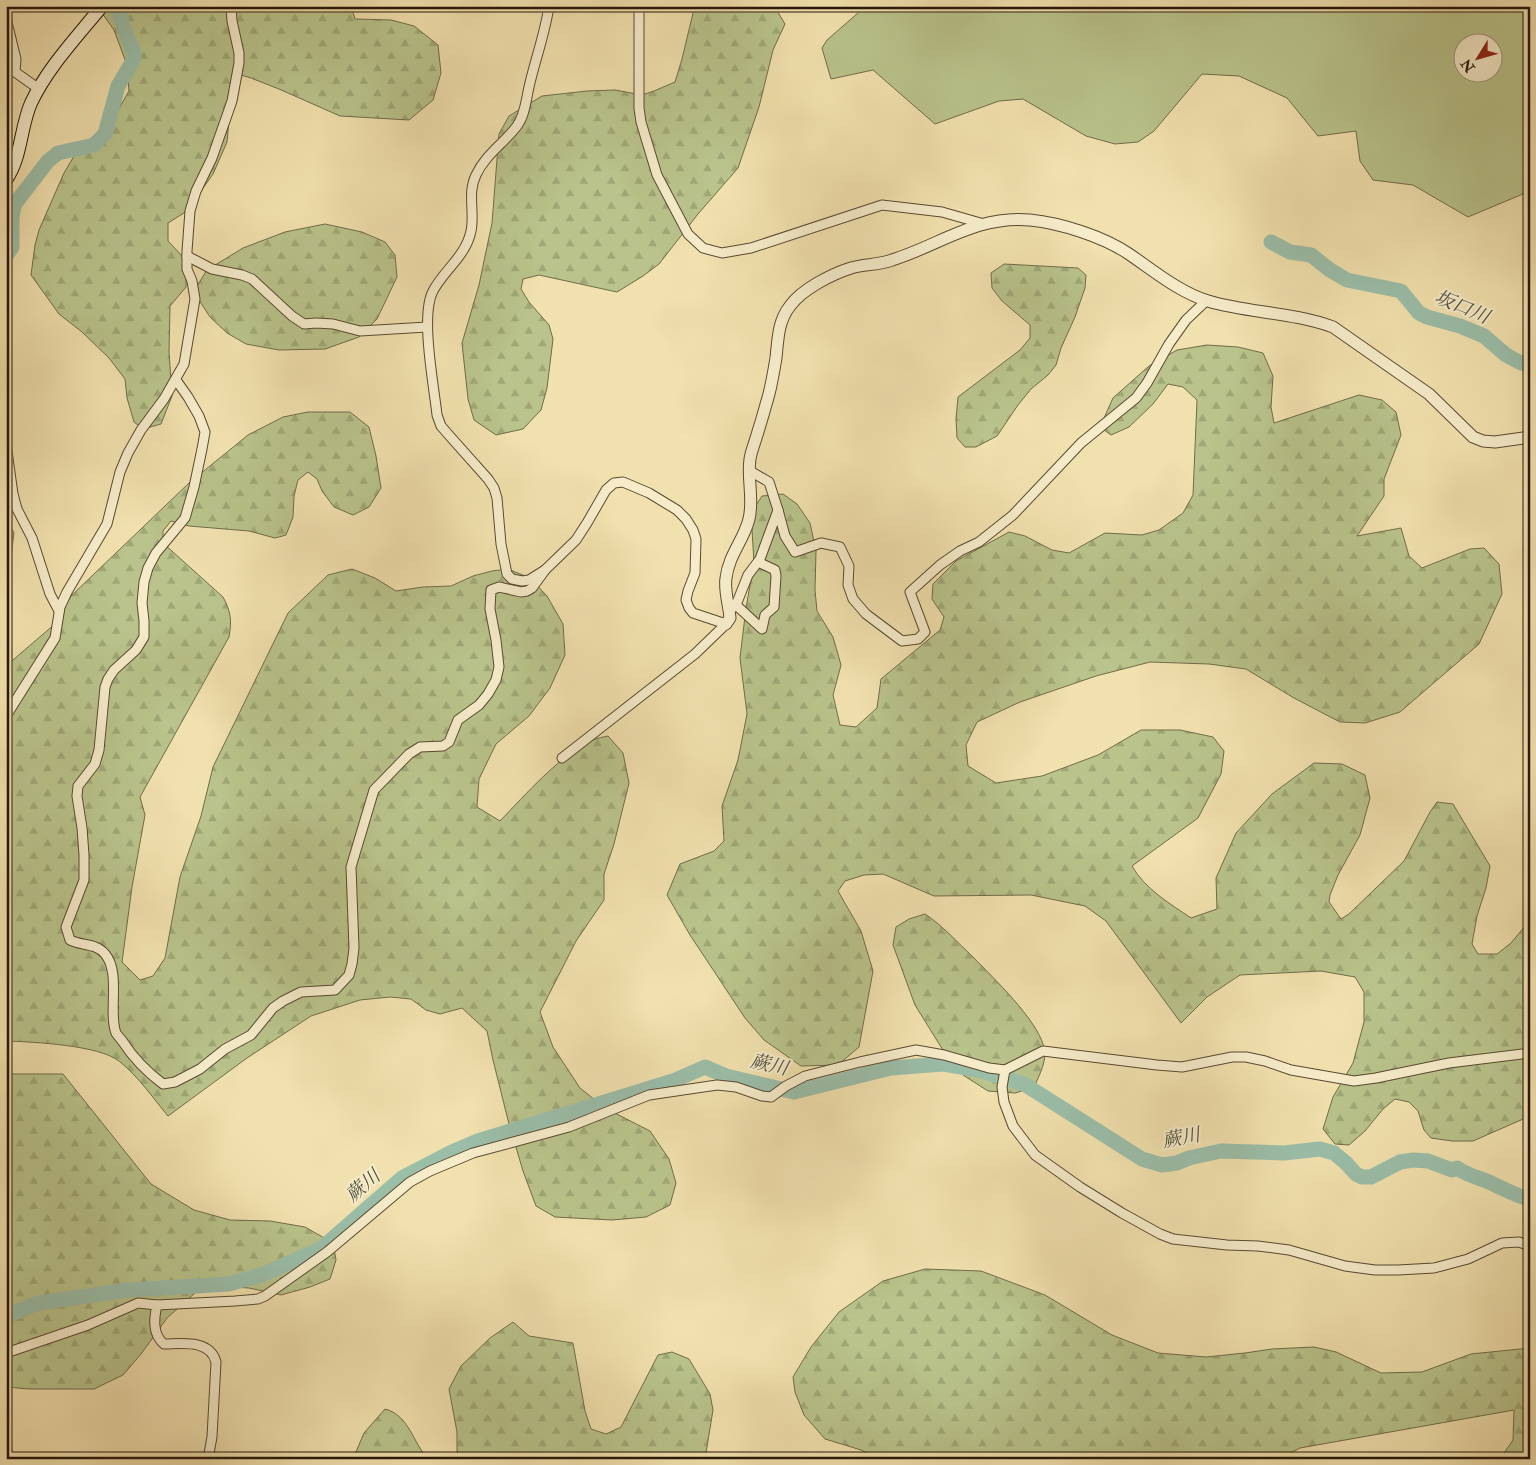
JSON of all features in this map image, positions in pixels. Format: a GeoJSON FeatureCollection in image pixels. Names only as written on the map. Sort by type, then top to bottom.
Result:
{"type":"FeatureCollection","features":[{"type":"Feature","properties":{"kind":"main road"},"geometry":{"type":"LineString","coordinates":[[6,180],[15,164],[26,117],[39,89],[49,72],[102,6]]}},
{"type":"Feature","properties":{"kind":"street"},"geometry":{"type":"LineString","coordinates":[[6,716],[55,638],[59,611],[67,592],[107,524],[120,472],[128,454],[141,430],[176,380],[184,364],[195,299],[192,281],[187,269],[190,212],[196,191],[212,158],[232,101],[239,53],[232,22],[231,6]]}},
{"type":"Feature","properties":{"kind":"street"},"geometry":{"type":"LineString","coordinates":[[549,6],[523,115],[517,126],[486,159],[476,175],[471,191],[471,231],[456,261],[438,282],[431,294],[427,327],[437,415],[441,426],[447,434],[488,478],[494,488],[497,498],[501,544],[507,574],[512,579],[529,580],[544,570],[576,540],[606,490],[614,483],[629,483],[677,510],[686,519],[696,539],[695,573],[686,600],[694,613],[726,624]]}},
{"type":"Feature","properties":{"kind":"street"},"geometry":{"type":"LineString","coordinates":[[639,6],[638,108],[641,122],[657,175],[688,234],[702,248],[722,253],[751,248],[882,205],[942,212],[985,224]]}},
{"type":"Feature","properties":{"kind":"street"},"geometry":{"type":"LineString","coordinates":[[6,18],[16,59],[15,72],[39,89]]}},
{"type":"Feature","properties":{"kind":"street"},"geometry":{"type":"LineString","coordinates":[[758,562],[775,570],[776,576],[774,606],[765,615],[762,629],[733,608],[726,593],[725,580],[730,560],[749,520],[751,497],[750,459],[769,392],[780,325],[791,304],[810,288],[842,271],[852,267],[891,260],[970,228],[985,224],[1029,220],[1088,235],[1110,243],[1158,274],[1194,295],[1207,300],[1316,321],[1332,327],[1429,394],[1473,437],[1483,441],[1495,442],[1530,437]]}},
{"type":"Feature","properties":{"kind":"street"},"geometry":{"type":"LineString","coordinates":[[187,256],[212,269],[242,274],[252,279],[292,316],[304,324],[333,324],[360,331],[427,327]]}},
{"type":"Feature","properties":{"kind":"street"},"geometry":{"type":"LineString","coordinates":[[750,471],[769,482],[785,536],[795,552],[821,543],[840,547],[849,566],[848,585],[852,599],[866,614],[902,641],[918,639],[925,632],[910,592],[940,565],[979,542],[1012,515],[1081,443],[1136,398],[1186,320],[1207,300]]}},
{"type":"Feature","properties":{"kind":"street"},"geometry":{"type":"LineString","coordinates":[[176,380],[199,416],[205,432],[202,449],[194,487],[184,518],[156,553],[148,568],[144,582],[142,604],[144,637],[136,650],[114,670],[105,687],[99,750],[95,764],[78,786],[77,796],[82,828],[84,880],[66,927],[70,940],[96,946],[105,953],[110,962],[116,1032],[132,1055],[150,1075],[163,1084],[175,1082],[200,1069],[225,1049],[250,1035],[273,1008],[283,1001],[301,992],[335,990],[349,975],[354,948],[351,866],[374,790],[410,754],[420,747],[443,746],[449,742],[458,720],[479,705],[488,694],[496,680],[499,667],[490,609],[491,590],[499,586],[521,592],[527,591],[532,588],[544,570]]}},
{"type":"Feature","properties":{"kind":"street"},"geometry":{"type":"LineString","coordinates":[[6,444],[17,509],[32,538],[50,594],[59,611]]}},
{"type":"Feature","properties":{"kind":"street"},"geometry":{"type":"LineString","coordinates":[[562,758],[695,654],[726,624],[748,575],[758,562],[778,510]]}},
{"type":"Feature","properties":{"kind":"street"},"geometry":{"type":"LineString","coordinates":[[6,1352],[88,1325],[138,1303],[158,1305],[258,1299],[327,1252],[410,1182],[424,1174],[473,1153],[569,1127],[649,1095],[717,1086],[736,1087],[762,1096],[771,1097],[805,1076],[916,1050],[944,1055],[989,1068],[1005,1070],[1043,1051],[1157,1065],[1182,1066],[1232,1057],[1246,1057],[1291,1070],[1354,1081],[1449,1063],[1530,1052]]}},
{"type":"Feature","properties":{"kind":"street"},"geometry":{"type":"LineString","coordinates":[[1005,1070],[1002,1087],[1004,1102],[1013,1126],[1035,1155],[1080,1187],[1160,1234],[1173,1239],[1289,1250],[1345,1266],[1375,1270],[1434,1268],[1468,1259],[1502,1243],[1519,1242],[1530,1246]]}},
{"type":"Feature","properties":{"kind":"street"},"geometry":{"type":"LineString","coordinates":[[158,1305],[154,1318],[155,1331],[160,1342],[164,1344],[202,1346],[214,1355],[216,1362],[212,1437],[208,1459]]}},
{"type":"Feature","properties":{"kind":"green space"},"geometry":{"type":"Polygon","coordinates":[[[97,6],[351,6],[355,19],[391,20],[414,26],[438,45],[441,73],[433,100],[409,120],[340,116],[279,89],[238,74],[230,109],[227,142],[213,174],[187,211],[168,223],[168,241],[186,260],[186,287],[170,306],[169,352],[172,396],[161,424],[143,429],[134,422],[127,398],[125,379],[109,358],[82,332],[59,314],[31,275],[39,230],[64,173],[77,151],[114,117],[129,91],[127,65],[114,30],[97,6]]]}},
{"type":"Feature","properties":{"kind":"green space"},"geometry":{"type":"Polygon","coordinates":[[[697,6],[762,6],[776,9],[785,24],[773,50],[759,107],[738,168],[698,214],[659,264],[617,292],[539,275],[523,279],[521,289],[529,302],[549,325],[553,339],[547,388],[541,410],[523,429],[496,435],[474,420],[468,399],[462,343],[479,285],[492,223],[499,134],[509,116],[542,96],[615,90],[642,95],[675,82],[694,9],[697,6]]]}},
{"type":"Feature","properties":{"kind":"green space"},"geometry":{"type":"Polygon","coordinates":[[[866,6],[1530,6],[1530,191],[1468,217],[1413,185],[1373,180],[1360,161],[1356,131],[1318,136],[1287,98],[1239,76],[1202,74],[1154,131],[1138,142],[1115,144],[1086,136],[1023,99],[999,101],[935,124],[873,70],[831,79],[822,48],[827,40],[866,6]]]}},
{"type":"Feature","properties":{"kind":"green space"},"geometry":{"type":"Polygon","coordinates":[[[325,224],[362,232],[385,242],[395,255],[397,277],[377,319],[359,337],[325,349],[279,350],[246,344],[227,333],[210,317],[199,300],[197,286],[207,270],[243,248],[285,232],[325,224]]]}},
{"type":"Feature","properties":{"kind":"green space"},"geometry":{"type":"Polygon","coordinates":[[[1004,264],[1078,268],[1086,275],[1085,288],[1056,365],[1048,375],[1031,389],[997,436],[976,447],[965,447],[957,438],[958,397],[1020,350],[1030,338],[1030,325],[1002,301],[992,288],[991,273],[1004,264]]]}},
{"type":"Feature","properties":{"kind":"green space"},"geometry":{"type":"Polygon","coordinates":[[[1207,345],[1238,347],[1263,353],[1273,376],[1271,407],[1274,423],[1359,395],[1382,400],[1396,412],[1401,435],[1384,479],[1384,496],[1357,536],[1401,528],[1409,556],[1422,568],[1470,549],[1484,548],[1499,564],[1502,594],[1479,644],[1400,712],[1365,723],[1340,722],[1294,698],[1246,669],[1209,664],[1150,662],[1096,676],[1020,702],[977,722],[966,745],[968,766],[996,783],[1042,776],[1098,755],[1141,730],[1180,730],[1213,737],[1224,751],[1221,774],[1198,818],[1132,866],[1151,889],[1191,918],[1217,909],[1216,878],[1236,833],[1272,794],[1314,763],[1342,764],[1365,775],[1370,798],[1360,835],[1338,875],[1330,895],[1329,902],[1341,919],[1349,914],[1404,861],[1437,802],[1453,804],[1490,866],[1472,944],[1478,954],[1497,954],[1511,943],[1530,920],[1530,1116],[1473,1141],[1431,1138],[1424,1130],[1418,1111],[1409,1102],[1395,1099],[1349,1145],[1335,1144],[1323,1129],[1333,1097],[1353,1063],[1364,1022],[1364,992],[1355,977],[1321,971],[1240,975],[1207,997],[1181,1023],[1106,921],[1085,906],[1031,895],[934,896],[883,874],[864,875],[845,881],[838,891],[861,931],[873,971],[859,1047],[838,1065],[801,1066],[764,1040],[745,1018],[690,935],[667,895],[680,864],[714,851],[724,841],[722,806],[738,760],[747,714],[740,658],[754,563],[751,513],[762,496],[783,494],[797,504],[810,523],[816,551],[815,590],[817,611],[833,637],[841,665],[833,695],[840,725],[856,727],[877,708],[881,679],[940,630],[944,617],[932,599],[933,584],[956,561],[1009,532],[1025,536],[1052,550],[1069,553],[1105,533],[1142,535],[1159,530],[1183,513],[1193,495],[1197,400],[1183,387],[1168,384],[1153,404],[1129,427],[1111,435],[1100,427],[1113,398],[1149,366],[1177,350],[1207,345]]]}},
{"type":"Feature","properties":{"kind":"green space"},"geometry":{"type":"Polygon","coordinates":[[[308,412],[350,412],[369,427],[381,488],[369,507],[353,515],[334,507],[322,491],[317,479],[308,472],[298,480],[294,496],[293,517],[286,535],[275,538],[249,531],[189,526],[171,521],[163,531],[163,543],[223,597],[230,616],[229,637],[140,797],[145,815],[132,887],[122,962],[140,980],[153,976],[165,958],[180,877],[201,816],[213,767],[288,613],[328,575],[352,569],[375,578],[396,591],[423,587],[451,586],[473,576],[508,569],[530,578],[547,596],[563,624],[565,655],[550,688],[529,716],[496,744],[479,779],[477,807],[500,821],[556,765],[581,746],[595,739],[608,736],[623,753],[629,783],[614,844],[604,874],[604,900],[576,941],[540,1012],[553,1047],[580,1088],[605,1108],[650,1131],[669,1159],[676,1183],[670,1205],[646,1217],[612,1220],[555,1217],[536,1206],[523,1171],[508,1120],[487,1031],[462,1008],[440,1014],[426,1010],[411,999],[390,997],[360,1000],[311,1016],[247,1058],[168,1116],[133,1073],[119,1061],[109,1056],[96,1051],[65,1045],[6,1041],[6,666],[56,623],[71,596],[189,483],[248,435],[283,417],[308,412]]]}},
{"type":"Feature","properties":{"kind":"green space"},"geometry":{"type":"Polygon","coordinates":[[[6,516],[14,533],[9,572],[6,576],[6,516]]]}},
{"type":"Feature","properties":{"kind":"green space"},"geometry":{"type":"Polygon","coordinates":[[[925,914],[944,929],[1003,987],[1024,1012],[1040,1036],[1045,1057],[1034,1087],[1015,1093],[988,1091],[963,1075],[941,1047],[915,1005],[893,945],[896,927],[909,919],[925,914]]]}},
{"type":"Feature","properties":{"kind":"green space"},"geometry":{"type":"Polygon","coordinates":[[[6,1074],[63,1074],[151,1184],[194,1210],[230,1220],[270,1221],[305,1227],[333,1243],[336,1260],[330,1279],[281,1295],[249,1288],[216,1286],[195,1293],[167,1318],[123,1375],[94,1389],[6,1387],[6,1074]]]}},
{"type":"Feature","properties":{"kind":"green space"},"geometry":{"type":"Polygon","coordinates":[[[925,1269],[981,1271],[1045,1295],[1112,1335],[1158,1353],[1206,1357],[1272,1349],[1314,1347],[1336,1352],[1381,1373],[1422,1372],[1471,1354],[1530,1348],[1530,1459],[1500,1459],[1513,1440],[1514,1410],[1300,1448],[1279,1459],[879,1459],[861,1450],[825,1439],[804,1415],[795,1392],[793,1377],[811,1347],[839,1312],[883,1281],[925,1269]]]}},
{"type":"Feature","properties":{"kind":"green space"},"geometry":{"type":"Polygon","coordinates":[[[513,1322],[529,1336],[573,1343],[585,1411],[591,1429],[606,1434],[621,1427],[658,1355],[672,1352],[689,1359],[710,1394],[713,1410],[705,1459],[455,1459],[457,1455],[457,1432],[449,1389],[461,1366],[490,1338],[513,1322]]]}},
{"type":"Feature","properties":{"kind":"green space"},"geometry":{"type":"Polygon","coordinates":[[[385,1409],[400,1417],[428,1459],[353,1459],[364,1433],[385,1409]]]}},
{"type":"Feature","properties":{"kind":"waterway"},"geometry":{"type":"LineString","coordinates":[[6,256],[12,247],[14,205],[48,161],[58,153],[94,145],[105,134],[118,86],[134,59],[134,53],[117,6]]}},
{"type":"Feature","properties":{"kind":"waterway","name":"坂口川"},"geometry":{"type":"LineString","coordinates":[[1271,242],[1290,252],[1311,255],[1347,280],[1401,291],[1419,313],[1484,336],[1506,355],[1521,363],[1530,365]]}},
{"type":"Feature","properties":{"kind":"waterway","name":"蕨川"},"geometry":{"type":"LineString","coordinates":[[6,1316],[39,1303],[128,1290],[229,1284],[264,1274],[322,1248],[402,1178],[452,1152],[478,1141],[673,1081],[705,1067],[726,1076],[794,1092],[891,1068],[943,1064],[979,1070],[1024,1084],[1142,1159],[1162,1165],[1177,1163],[1189,1158],[1221,1151],[1284,1153],[1320,1149],[1334,1153],[1356,1174],[1362,1177],[1371,1177],[1400,1162],[1413,1160],[1428,1161],[1452,1170],[1457,1168],[1516,1195],[1530,1199]]}}]}
